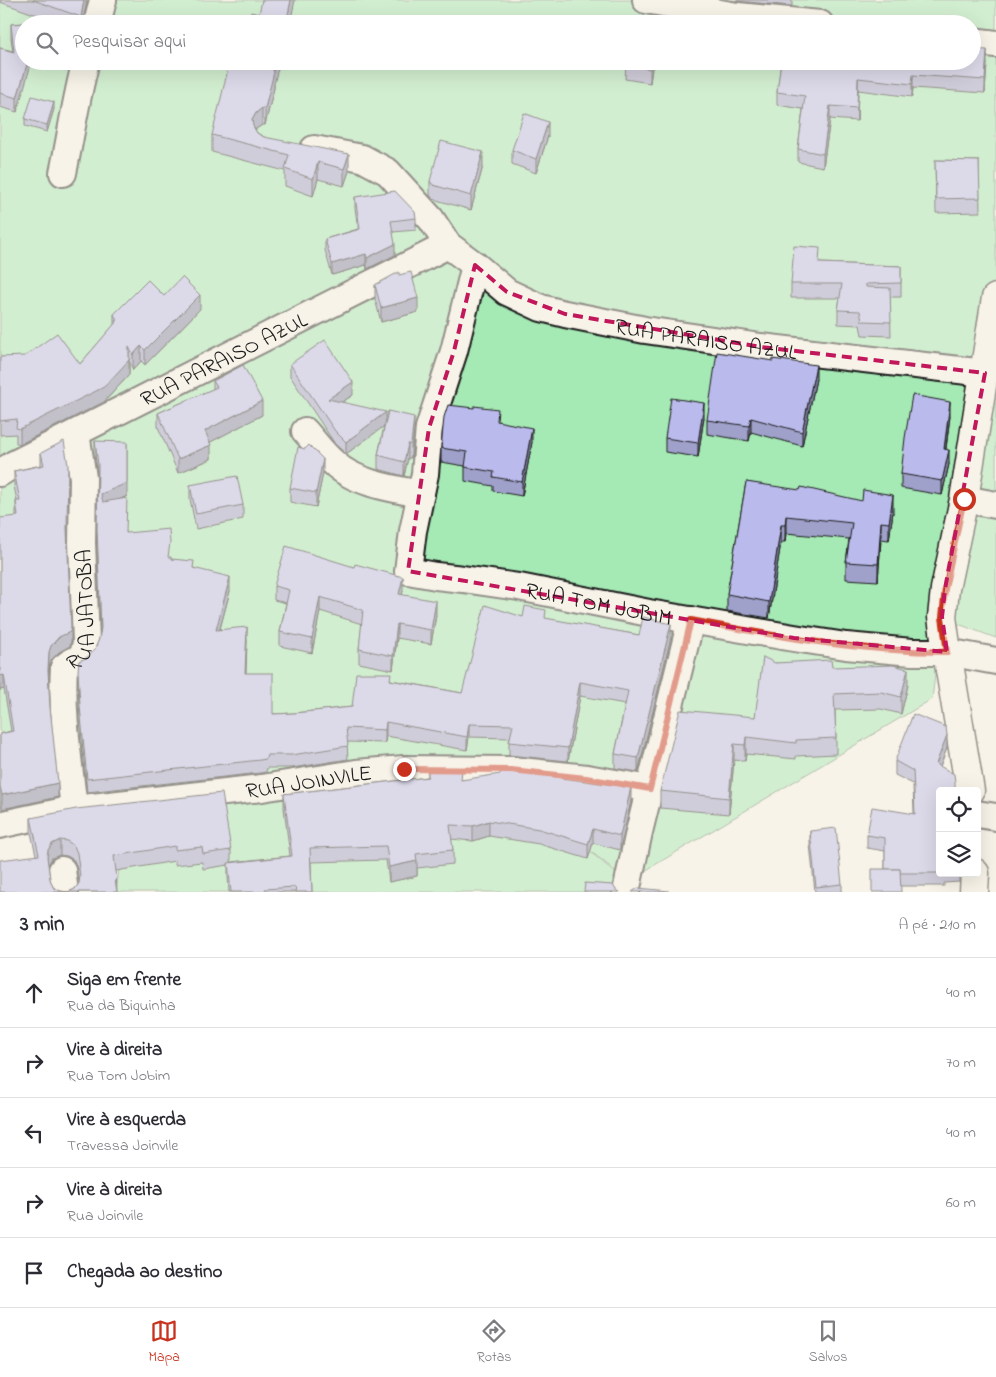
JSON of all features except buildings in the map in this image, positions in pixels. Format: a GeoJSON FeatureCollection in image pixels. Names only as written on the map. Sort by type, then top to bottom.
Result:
{"type":"FeatureCollection","features":[{"type":"Feature","properties":{"kind":"street"},"geometry":{"type":"LineString","coordinates":[[99,15],[103,0]]}},
{"type":"Feature","properties":{"kind":"street"},"geometry":{"type":"LineString","coordinates":[[646,0],[731,15]]}},
{"type":"Feature","properties":{"kind":"street"},"geometry":{"type":"LineString","coordinates":[[981,42],[996,44]]}},
{"type":"Feature","properties":{"kind":"street"},"geometry":{"type":"LineString","coordinates":[[63,172],[83,70]]}},
{"type":"Feature","properties":{"kind":"street","name":"RUA PARAISO AZUL"},"geometry":{"type":"LineString","coordinates":[[294,145],[362,158],[388,172],[431,219],[448,245],[507,292],[541,308],[645,330],[762,347],[985,373]]}},
{"type":"Feature","properties":{"kind":"street","name":"RUA PARAISO AZUL"},"geometry":{"type":"LineString","coordinates":[[5,466],[76,433],[448,245]]}},
{"type":"Feature","properties":{"kind":"street"},"geometry":{"type":"LineString","coordinates":[[306,431],[335,464],[353,476],[376,485],[421,494],[425,474],[428,428],[454,352],[475,265]]}},
{"type":"Feature","properties":{"kind":"street"},"geometry":{"type":"LineString","coordinates":[[969,787],[942,617],[945,589],[964,499],[985,373],[992,346],[996,298]]}},
{"type":"Feature","properties":{"kind":"street","name":"RUA JATOBA"},"geometry":{"type":"LineString","coordinates":[[74,809],[65,721],[64,667],[83,656],[86,642],[82,543],[83,478],[76,433]]}},
{"type":"Feature","properties":{"kind":"street","name":"RUA TOM JOBIM"},"geometry":{"type":"LineString","coordinates":[[421,494],[413,530],[408,571],[519,587],[758,633],[846,646],[912,652],[947,652],[996,661]]}},
{"type":"Feature","properties":{"kind":"street"},"geometry":{"type":"LineString","coordinates":[[964,499],[996,505]]}},
{"type":"Feature","properties":{"kind":"street"},"geometry":{"type":"LineString","coordinates":[[626,892],[691,620]]}},
{"type":"Feature","properties":{"kind":"street","name":"RUA JOINVILE"},"geometry":{"type":"LineString","coordinates":[[0,825],[74,809],[262,788],[356,773],[404,769],[511,770],[586,778],[650,789]]}},
{"type":"Feature","properties":{"kind":"street"},"geometry":{"type":"LineString","coordinates":[[981,815],[996,817]]}},
{"type":"Feature","properties":{"kind":"street"},"geometry":{"type":"LineString","coordinates":[[974,892],[975,877]]}},
{"type":"Feature","properties":{"kind":"highlighted area"},"geometry":{"type":"Polygon","coordinates":[[[475,265],[507,292],[565,314],[761,347],[985,373],[945,589],[942,617],[947,652],[794,638],[408,571],[429,428],[454,351],[475,265]]]}},
{"type":"Feature","properties":{"kind":"green space"},"geometry":{"type":"Polygon","coordinates":[[[0,0],[996,0],[996,638],[942,618],[932,699],[628,881],[565,831],[618,875],[615,892],[116,892],[120,862],[0,757],[0,0]]]}},
{"type":"Feature","properties":{"kind":"route"},"geometry":{"type":"LineString","coordinates":[[404,769],[511,770],[586,778],[650,789],[691,620],[758,633],[846,646],[912,652],[947,652],[942,617],[945,589],[964,499]]}}]}
